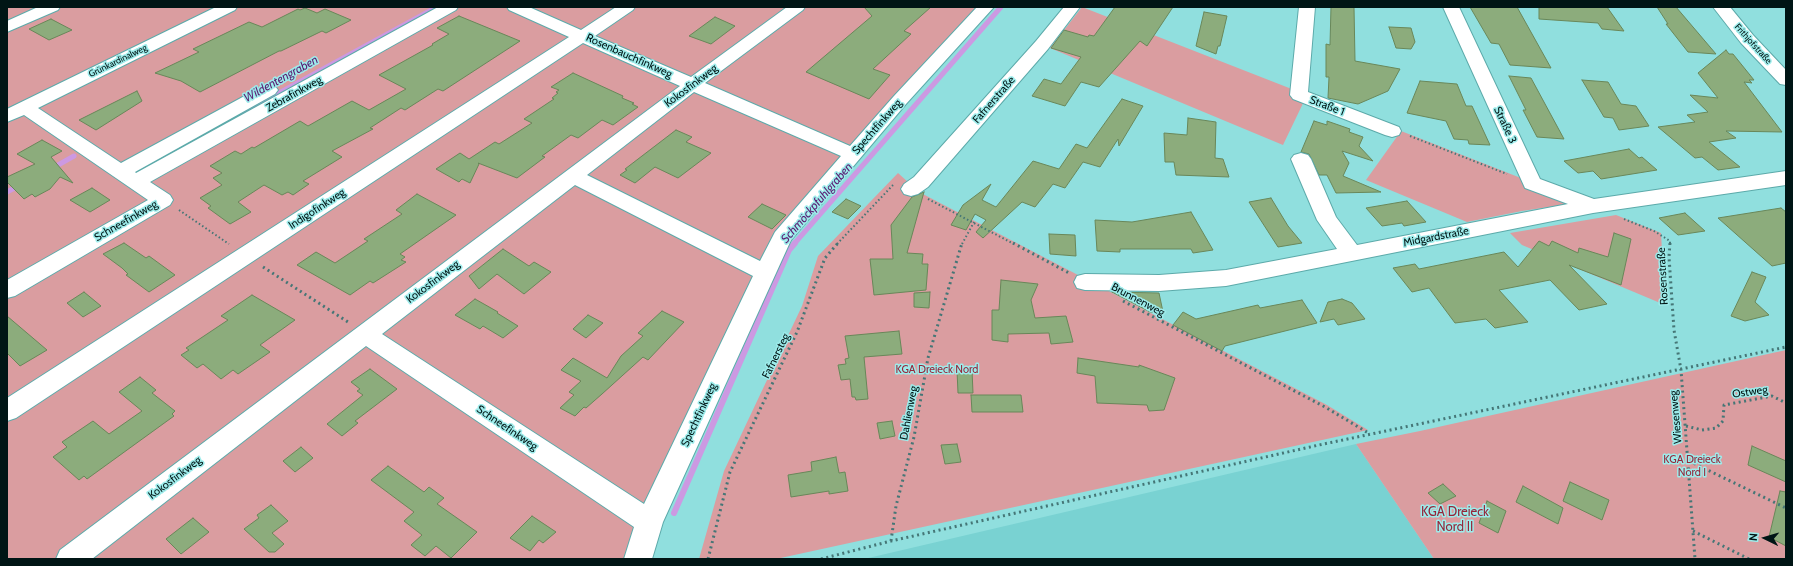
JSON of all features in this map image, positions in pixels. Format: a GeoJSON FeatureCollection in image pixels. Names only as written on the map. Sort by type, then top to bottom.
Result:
{"type":"FeatureCollection","features":[{"type":"Feature","properties":{"kind":"street"},"geometry":{"type":"LineString","coordinates":[[7,27],[52,7]]}},
{"type":"Feature","properties":{"kind":"street","name":"Grünkardinalweg"},"geometry":{"type":"LineString","coordinates":[[7,116],[229,7]]}},
{"type":"Feature","properties":{"kind":"street","name":"Zebrafinkweg"},"geometry":{"type":"LineString","coordinates":[[121,171],[422,7]]}},
{"type":"Feature","properties":{"kind":"street","name":"Zebrafinkweg"},"geometry":{"type":"LineString","coordinates":[[137,181],[450,7]]}},
{"type":"Feature","properties":{"kind":"street","name":"Rosenbauchfinkweg"},"geometry":{"type":"LineString","coordinates":[[515,7],[852,154]]}},
{"type":"Feature","properties":{"kind":"street","name":"Indigofinkweg"},"geometry":{"type":"LineString","coordinates":[[7,411],[627,7]]}},
{"type":"Feature","properties":{"kind":"street","name":"Kokosfinkweg"},"geometry":{"type":"LineString","coordinates":[[70,559],[692,85],[797,7]]}},
{"type":"Feature","properties":{"kind":"street","name":"Spechtfinkweg"},"geometry":{"type":"LineString","coordinates":[[638,559],[649,522],[782,237],[852,154],[986,7]]}},
{"type":"Feature","properties":{"kind":"street","name":"Fafnerstraße"},"geometry":{"type":"LineString","coordinates":[[904,186],[921,182],[1042,45],[1072,7]]}},
{"type":"Feature","properties":{"kind":"street","name":"Straße 1"},"geometry":{"type":"LineString","coordinates":[[1307,7],[1299,95],[1392,131]]}},
{"type":"Feature","properties":{"kind":"street","name":"Straße 3"},"geometry":{"type":"LineString","coordinates":[[1451,7],[1532,183]]}},
{"type":"Feature","properties":{"kind":"street","name":"Frithjofstraße"},"geometry":{"type":"LineString","coordinates":[[1722,7],[1747,39],[1786,80]]}},
{"type":"Feature","properties":{"kind":"street","name":"Schneefinkweg"},"geometry":{"type":"LineString","coordinates":[[7,290],[163,200],[137,181],[25,107]]}},
{"type":"Feature","properties":{"kind":"street"},"geometry":{"type":"LineString","coordinates":[[1301,159],[1327,220],[1353,254]]}},
{"type":"Feature","properties":{"kind":"street"},"geometry":{"type":"LineString","coordinates":[[574,176],[765,273]]}},
{"type":"Feature","properties":{"kind":"street","name":"Midgardstraße"},"geometry":{"type":"LineString","coordinates":[[1085,282],[1159,283],[1226,278],[1593,206],[1786,178]]}},
{"type":"Feature","properties":{"kind":"street"},"geometry":{"type":"LineString","coordinates":[[1532,183],[1593,206]]}},
{"type":"Feature","properties":{"kind":"street","name":"Schneefinkweg"},"geometry":{"type":"LineString","coordinates":[[365,334],[649,522]]}},
{"type":"Feature","properties":{"kind":"path"},"geometry":{"type":"LineString","coordinates":[[1392,131],[1399,132],[1532,183]]}},
{"type":"Feature","properties":{"kind":"path"},"geometry":{"type":"LineString","coordinates":[[904,186],[1085,282]]}},
{"type":"Feature","properties":{"kind":"path","name":"Fafnersteg"},"geometry":{"type":"LineString","coordinates":[[708,559],[730,472],[797,332],[825,258],[867,211],[904,186]]}},
{"type":"Feature","properties":{"kind":"path","name":"Rosenstraße"},"geometry":{"type":"LineString","coordinates":[[1593,206],[1654,231],[1670,242],[1669,257],[1674,330],[1681,370]]}},
{"type":"Feature","properties":{"kind":"path","name":"Dahlienweg"},"geometry":{"type":"LineString","coordinates":[[891,541],[896,506],[914,437],[928,358],[960,248],[974,222]]}},
{"type":"Feature","properties":{"kind":"path","name":"Brunnenweg"},"geometry":{"type":"LineString","coordinates":[[1118,299],[1325,407],[1371,435]]}},
{"type":"Feature","properties":{"kind":"path"},"geometry":{"type":"LineString","coordinates":[[821,559],[891,541],[1319,445],[1786,347]]}},
{"type":"Feature","properties":{"kind":"path","name":"Wiesenweg"},"geometry":{"type":"LineString","coordinates":[[1681,370],[1695,559]]}},
{"type":"Feature","properties":{"kind":"path","name":"Ostweg"},"geometry":{"type":"LineString","coordinates":[[1686,426],[1702,430],[1716,428],[1723,421],[1724,405],[1772,396],[1786,403]]}},
{"type":"Feature","properties":{"kind":"path"},"geometry":{"type":"LineString","coordinates":[[1688,461],[1786,508]]}},
{"type":"Feature","properties":{"kind":"path"},"geometry":{"type":"LineString","coordinates":[[1693,530],[1749,559]]}},
{"type":"Feature","properties":{"kind":"shaded area"},"geometry":{"type":"Polygon","coordinates":[[[1356,444],[1434,559],[864,559],[1356,444]]]}},
{"type":"Feature","properties":{"kind":"green space"},"geometry":{"type":"Polygon","coordinates":[[[7,7],[991,7],[788,239],[645,559],[7,559],[7,7]]]}},
{"type":"Feature","properties":{"kind":"green space"},"geometry":{"type":"Polygon","coordinates":[[[1082,7],[1307,95],[1283,145],[1050,48],[1082,7]]]}},
{"type":"Feature","properties":{"kind":"green space"},"geometry":{"type":"Polygon","coordinates":[[[1401,131],[1582,202],[1522,211],[1467,222],[1366,180],[1401,131]]]}},
{"type":"Feature","properties":{"kind":"green space","name":"KGA Dreieck Nord"},"geometry":{"type":"Polygon","coordinates":[[[898,173],[919,192],[1327,405],[1368,430],[776,559],[699,559],[724,471],[802,306],[818,256],[898,173]]]}},
{"type":"Feature","properties":{"kind":"green space"},"geometry":{"type":"Polygon","coordinates":[[[1616,215],[1661,233],[1665,305],[1522,245],[1510,233],[1616,215]]]}},
{"type":"Feature","properties":{"kind":"green space","name":"KGA Dreieck Nord I"},"geometry":{"type":"Polygon","coordinates":[[[1786,350],[1786,559],[1434,559],[1356,444],[1420,431],[1786,350]]]}},
{"type":"Feature","properties":{"kind":"building"},"geometry":{"type":"Polygon","coordinates":[[[864,7],[931,7],[904,31],[911,34],[873,69],[890,75],[869,99],[806,72],[872,16],[864,7]]]}},
{"type":"Feature","properties":{"kind":"building"},"geometry":{"type":"Polygon","coordinates":[[[1115,7],[1173,7],[1147,46],[1140,41],[1099,87],[1081,82],[1065,106],[1032,96],[1044,79],[1061,84],[1081,57],[1051,48],[1064,30],[1088,37],[1089,35],[1094,36],[1115,7]]]}},
{"type":"Feature","properties":{"kind":"building"},"geometry":{"type":"Polygon","coordinates":[[[1331,7],[1354,7],[1355,61],[1400,69],[1388,91],[1358,104],[1328,98],[1329,77],[1326,77],[1326,44],[1330,45],[1331,7]]]}},
{"type":"Feature","properties":{"kind":"building"},"geometry":{"type":"Polygon","coordinates":[[[1470,7],[1517,7],[1551,68],[1510,65],[1499,44],[1491,43],[1470,7]]]}},
{"type":"Feature","properties":{"kind":"building"},"geometry":{"type":"Polygon","coordinates":[[[1539,7],[1607,7],[1624,31],[1602,29],[1598,23],[1539,19],[1539,7]]]}},
{"type":"Feature","properties":{"kind":"building"},"geometry":{"type":"Polygon","coordinates":[[[1657,7],[1676,7],[1716,54],[1688,52],[1666,24],[1668,24],[1657,7]]]}},
{"type":"Feature","properties":{"kind":"building"},"geometry":{"type":"Polygon","coordinates":[[[305,8],[317,13],[325,9],[351,20],[326,33],[322,31],[279,51],[200,92],[181,81],[155,73],[199,52],[193,49],[249,22],[262,27],[298,9],[300,10],[305,8]]]}},
{"type":"Feature","properties":{"kind":"building"},"geometry":{"type":"Polygon","coordinates":[[[1204,12],[1227,16],[1220,46],[1218,46],[1216,54],[1196,46],[1204,12]]]}},
{"type":"Feature","properties":{"kind":"building"},"geometry":{"type":"Polygon","coordinates":[[[459,16],[520,41],[443,91],[438,89],[405,110],[401,108],[370,128],[373,129],[332,151],[342,157],[303,181],[309,184],[293,195],[288,192],[282,195],[264,185],[238,202],[251,212],[230,224],[208,208],[211,206],[200,198],[222,185],[213,178],[222,173],[210,166],[235,151],[241,154],[252,147],[254,148],[300,121],[308,126],[352,101],[369,110],[406,89],[379,75],[433,45],[432,44],[449,34],[437,28],[459,16]]]}},
{"type":"Feature","properties":{"kind":"building"},"geometry":{"type":"Polygon","coordinates":[[[715,17],[735,26],[711,44],[689,36],[715,17]]]}},
{"type":"Feature","properties":{"kind":"building"},"geometry":{"type":"Polygon","coordinates":[[[51,19],[72,30],[49,40],[29,29],[51,19]]]}},
{"type":"Feature","properties":{"kind":"building"},"geometry":{"type":"Polygon","coordinates":[[[1389,27],[1411,28],[1415,42],[1411,49],[1396,48],[1389,27]]]}},
{"type":"Feature","properties":{"kind":"building"},"geometry":{"type":"Polygon","coordinates":[[[1726,50],[1729,54],[1733,54],[1754,80],[1749,80],[1752,83],[1744,82],[1782,132],[1726,131],[1736,138],[1709,142],[1740,167],[1718,170],[1702,157],[1695,158],[1658,127],[1695,122],[1687,115],[1708,112],[1690,95],[1718,98],[1698,73],[1726,50]]]}},
{"type":"Feature","properties":{"kind":"building"},"geometry":{"type":"Polygon","coordinates":[[[573,73],[623,96],[622,98],[634,103],[632,104],[638,107],[613,125],[602,120],[578,138],[571,135],[542,156],[545,157],[517,178],[478,163],[479,164],[470,183],[462,179],[459,182],[436,169],[460,153],[469,159],[495,142],[499,144],[532,123],[524,119],[554,99],[552,98],[558,93],[556,92],[559,90],[551,87],[573,73]]]}},
{"type":"Feature","properties":{"kind":"building"},"geometry":{"type":"Polygon","coordinates":[[[1509,76],[1531,78],[1564,139],[1537,137],[1523,110],[1526,110],[1509,76]]]}},
{"type":"Feature","properties":{"kind":"building"},"geometry":{"type":"Polygon","coordinates":[[[1582,80],[1608,82],[1621,104],[1636,106],[1649,126],[1619,130],[1613,118],[1604,117],[1582,80]]]}},
{"type":"Feature","properties":{"kind":"building"},"geometry":{"type":"Polygon","coordinates":[[[1420,81],[1457,84],[1466,106],[1472,106],[1490,145],[1469,144],[1468,140],[1454,139],[1446,121],[1407,113],[1420,81]]]}},
{"type":"Feature","properties":{"kind":"building"},"geometry":{"type":"Polygon","coordinates":[[[137,91],[142,101],[96,130],[79,120],[137,91]]]}},
{"type":"Feature","properties":{"kind":"building"},"geometry":{"type":"Polygon","coordinates":[[[1122,99],[1143,106],[1119,146],[1118,139],[1100,167],[1083,162],[1065,188],[1053,184],[1035,207],[1022,202],[983,238],[976,232],[986,220],[975,214],[966,230],[951,225],[963,205],[991,184],[982,200],[996,207],[1033,161],[1059,169],[1076,144],[1087,148],[1122,99]]]}},
{"type":"Feature","properties":{"kind":"building"},"geometry":{"type":"Polygon","coordinates":[[[1188,118],[1216,122],[1215,158],[1223,159],[1229,177],[1176,175],[1174,162],[1165,162],[1164,133],[1187,135],[1188,118]]]}},
{"type":"Feature","properties":{"kind":"building"},"geometry":{"type":"Polygon","coordinates":[[[1314,121],[1327,125],[1327,121],[1350,129],[1349,132],[1363,137],[1359,146],[1373,161],[1342,151],[1349,163],[1343,176],[1381,192],[1336,193],[1327,175],[1319,175],[1309,154],[1301,152],[1314,121]]]}},
{"type":"Feature","properties":{"kind":"building"},"geometry":{"type":"Polygon","coordinates":[[[676,130],[692,137],[686,142],[711,153],[678,178],[655,167],[635,183],[620,175],[627,170],[625,169],[676,130]]]}},
{"type":"Feature","properties":{"kind":"building"},"geometry":{"type":"Polygon","coordinates":[[[42,140],[62,151],[51,157],[73,183],[60,177],[50,189],[35,197],[32,194],[24,199],[7,182],[7,177],[35,164],[17,154],[42,140]]]}},
{"type":"Feature","properties":{"kind":"building"},"geometry":{"type":"Polygon","coordinates":[[[1629,149],[1639,158],[1642,157],[1657,170],[1601,179],[1593,171],[1578,173],[1564,161],[1629,149]]]}},
{"type":"Feature","properties":{"kind":"building"},"geometry":{"type":"Polygon","coordinates":[[[92,188],[110,200],[90,212],[70,200],[92,188]]]}},
{"type":"Feature","properties":{"kind":"building"},"geometry":{"type":"Polygon","coordinates":[[[924,192],[907,253],[923,254],[922,264],[928,264],[926,290],[874,295],[870,259],[893,259],[891,225],[912,197],[924,192]]]}},
{"type":"Feature","properties":{"kind":"building"},"geometry":{"type":"Polygon","coordinates":[[[417,194],[456,215],[400,254],[405,257],[401,260],[406,262],[373,283],[370,281],[350,295],[297,265],[316,252],[335,263],[368,241],[364,239],[402,214],[396,210],[417,194]]]}},
{"type":"Feature","properties":{"kind":"building"},"geometry":{"type":"Polygon","coordinates":[[[1271,198],[1288,226],[1302,243],[1278,247],[1249,202],[1271,198]]]}},
{"type":"Feature","properties":{"kind":"building"},"geometry":{"type":"Polygon","coordinates":[[[846,199],[861,206],[848,219],[832,212],[846,199]]]}},
{"type":"Feature","properties":{"kind":"building"},"geometry":{"type":"Polygon","coordinates":[[[1407,201],[1426,222],[1404,226],[1402,223],[1382,226],[1366,208],[1407,201]]]}},
{"type":"Feature","properties":{"kind":"building"},"geometry":{"type":"Polygon","coordinates":[[[762,204],[786,215],[772,229],[748,217],[762,204]]]}},
{"type":"Feature","properties":{"kind":"building"},"geometry":{"type":"Polygon","coordinates":[[[1781,208],[1786,212],[1786,263],[1772,266],[1718,218],[1781,208]]]}},
{"type":"Feature","properties":{"kind":"building"},"geometry":{"type":"Polygon","coordinates":[[[1191,212],[1213,250],[1193,253],[1191,249],[1120,249],[1120,252],[1097,251],[1095,220],[1132,222],[1191,212]]]}},
{"type":"Feature","properties":{"kind":"building"},"geometry":{"type":"Polygon","coordinates":[[[1685,213],[1705,231],[1678,235],[1659,218],[1685,213]]]}},
{"type":"Feature","properties":{"kind":"building"},"geometry":{"type":"Polygon","coordinates":[[[1614,233],[1631,239],[1621,285],[1569,265],[1607,304],[1579,310],[1550,280],[1499,290],[1528,322],[1495,328],[1486,319],[1455,323],[1429,288],[1412,292],[1393,268],[1415,264],[1419,269],[1504,252],[1518,267],[1539,241],[1549,246],[1552,241],[1578,253],[1579,248],[1608,257],[1614,233]]]}},
{"type":"Feature","properties":{"kind":"building"},"geometry":{"type":"Polygon","coordinates":[[[1049,234],[1075,235],[1076,256],[1050,254],[1049,234]]]}},
{"type":"Feature","properties":{"kind":"building"},"geometry":{"type":"Polygon","coordinates":[[[124,243],[146,258],[149,256],[175,275],[149,292],[126,275],[128,274],[122,268],[103,254],[124,243]]]}},
{"type":"Feature","properties":{"kind":"building"},"geometry":{"type":"Polygon","coordinates":[[[503,249],[529,266],[534,262],[551,272],[524,294],[497,274],[479,289],[469,276],[503,249]]]}},
{"type":"Feature","properties":{"kind":"building"},"geometry":{"type":"Polygon","coordinates":[[[1752,272],[1766,277],[1755,302],[1769,315],[1745,321],[1731,316],[1752,272]]]}},
{"type":"Feature","properties":{"kind":"building"},"geometry":{"type":"Polygon","coordinates":[[[1001,280],[1038,284],[1031,300],[1035,318],[1066,316],[1073,342],[1051,344],[1049,333],[1008,334],[1008,342],[992,340],[992,310],[999,310],[1001,280]]]}},
{"type":"Feature","properties":{"kind":"building"},"geometry":{"type":"Polygon","coordinates":[[[84,292],[101,306],[83,317],[67,303],[84,292]]]}},
{"type":"Feature","properties":{"kind":"building"},"geometry":{"type":"Polygon","coordinates":[[[930,292],[929,308],[914,307],[914,293],[930,292]]]}},
{"type":"Feature","properties":{"kind":"building"},"geometry":{"type":"Polygon","coordinates":[[[1112,292],[1159,293],[1163,312],[1150,312],[1112,292]]]}},
{"type":"Feature","properties":{"kind":"building"},"geometry":{"type":"Polygon","coordinates":[[[252,295],[295,320],[260,345],[270,352],[238,374],[233,370],[221,379],[203,364],[197,368],[181,355],[189,350],[186,348],[228,320],[221,316],[252,295]]]}},
{"type":"Feature","properties":{"kind":"building"},"geometry":{"type":"Polygon","coordinates":[[[475,299],[498,312],[497,313],[518,326],[503,338],[483,326],[480,329],[455,315],[475,299]]]}},
{"type":"Feature","properties":{"kind":"building"},"geometry":{"type":"Polygon","coordinates":[[[1342,299],[1352,303],[1365,319],[1338,325],[1334,319],[1320,322],[1328,302],[1342,299]]]}},
{"type":"Feature","properties":{"kind":"building"},"geometry":{"type":"Polygon","coordinates":[[[1302,300],[1317,323],[1225,346],[1222,351],[1173,325],[1183,312],[1196,319],[1258,305],[1260,308],[1302,300]]]}},
{"type":"Feature","properties":{"kind":"building"},"geometry":{"type":"Polygon","coordinates":[[[662,311],[684,322],[648,360],[643,357],[575,416],[560,408],[574,395],[569,392],[581,381],[561,370],[573,358],[607,378],[621,356],[643,336],[638,333],[662,311]]]}},
{"type":"Feature","properties":{"kind":"building"},"geometry":{"type":"Polygon","coordinates":[[[588,315],[603,323],[586,338],[573,329],[588,315]]]}},
{"type":"Feature","properties":{"kind":"building"},"geometry":{"type":"Polygon","coordinates":[[[7,316],[47,350],[20,366],[7,353],[7,316]]]}},
{"type":"Feature","properties":{"kind":"building"},"geometry":{"type":"Polygon","coordinates":[[[899,331],[902,354],[864,357],[868,399],[856,400],[855,397],[852,397],[850,379],[841,380],[838,365],[846,364],[845,359],[849,358],[845,336],[899,331]]]}},
{"type":"Feature","properties":{"kind":"building"},"geometry":{"type":"Polygon","coordinates":[[[1078,358],[1139,367],[1139,365],[1175,378],[1164,410],[1149,411],[1147,405],[1097,403],[1095,376],[1077,373],[1078,358]]]}},
{"type":"Feature","properties":{"kind":"building"},"geometry":{"type":"Polygon","coordinates":[[[370,369],[397,389],[355,421],[358,423],[342,436],[327,424],[363,395],[357,391],[360,389],[351,382],[370,369]]]}},
{"type":"Feature","properties":{"kind":"building"},"geometry":{"type":"Polygon","coordinates":[[[957,370],[972,370],[973,393],[958,393],[957,370]]]}},
{"type":"Feature","properties":{"kind":"building"},"geometry":{"type":"Polygon","coordinates":[[[140,377],[156,390],[152,393],[175,411],[172,414],[174,416],[87,479],[84,476],[79,480],[53,457],[67,447],[62,442],[93,421],[109,434],[142,411],[119,392],[140,377]]]}},
{"type":"Feature","properties":{"kind":"building"},"geometry":{"type":"Polygon","coordinates":[[[971,395],[1021,395],[1023,412],[972,412],[971,395]]]}},
{"type":"Feature","properties":{"kind":"building"},"geometry":{"type":"Polygon","coordinates":[[[892,421],[895,436],[880,439],[877,423],[892,421]]]}},
{"type":"Feature","properties":{"kind":"building"},"geometry":{"type":"Polygon","coordinates":[[[957,444],[961,462],[945,464],[941,445],[957,444]]]}},
{"type":"Feature","properties":{"kind":"building"},"geometry":{"type":"Polygon","coordinates":[[[1752,446],[1786,461],[1786,482],[1748,465],[1752,446]]]}},
{"type":"Feature","properties":{"kind":"building"},"geometry":{"type":"Polygon","coordinates":[[[301,447],[313,458],[295,472],[283,461],[301,447]]]}},
{"type":"Feature","properties":{"kind":"building"},"geometry":{"type":"Polygon","coordinates":[[[836,457],[839,473],[845,472],[848,491],[829,494],[829,491],[791,497],[788,475],[812,471],[811,462],[836,457]]]}},
{"type":"Feature","properties":{"kind":"building"},"geometry":{"type":"Polygon","coordinates":[[[388,466],[424,492],[429,487],[444,498],[437,504],[477,532],[451,558],[436,546],[425,556],[411,545],[422,535],[404,521],[414,512],[371,480],[388,466]]]}},
{"type":"Feature","properties":{"kind":"building"},"geometry":{"type":"Polygon","coordinates":[[[1570,482],[1609,500],[1602,520],[1563,501],[1570,482]]]}},
{"type":"Feature","properties":{"kind":"building"},"geometry":{"type":"Polygon","coordinates":[[[1443,484],[1456,496],[1440,504],[1428,493],[1443,484]]]}},
{"type":"Feature","properties":{"kind":"building"},"geometry":{"type":"Polygon","coordinates":[[[1523,486],[1563,508],[1558,524],[1516,502],[1523,486]]]}},
{"type":"Feature","properties":{"kind":"building"},"geometry":{"type":"Polygon","coordinates":[[[1780,491],[1786,492],[1786,546],[1769,537],[1780,491]]]}},
{"type":"Feature","properties":{"kind":"building"},"geometry":{"type":"Polygon","coordinates":[[[1487,501],[1506,511],[1498,533],[1479,523],[1487,501]]]}},
{"type":"Feature","properties":{"kind":"building"},"geometry":{"type":"Polygon","coordinates":[[[271,505],[288,521],[272,533],[284,544],[275,552],[269,552],[244,529],[259,518],[257,515],[271,505]]]}},
{"type":"Feature","properties":{"kind":"building"},"geometry":{"type":"Polygon","coordinates":[[[532,516],[556,532],[543,543],[539,540],[530,551],[510,538],[532,516]]]}},
{"type":"Feature","properties":{"kind":"building"},"geometry":{"type":"Polygon","coordinates":[[[193,518],[209,532],[181,554],[166,539],[193,518]]]}},
{"type":"Feature","properties":{"kind":"waterway","name":"Wildentengraben"},"geometry":{"type":"LineString","coordinates":[[191,141],[437,7]]}},
{"type":"Feature","properties":{"kind":"waterway","name":"Schmöckpfuhlgraben"},"geometry":{"type":"LineString","coordinates":[[794,244],[1001,7]]}},
{"type":"Feature","properties":{"kind":"waterway","name":"Wildentengraben"},"geometry":{"type":"LineString","coordinates":[[51,169],[74,156]]}},
{"type":"Feature","properties":{"kind":"waterway","name":"Wildentengraben"},"geometry":{"type":"LineString","coordinates":[[7,192],[20,185]]}},
{"type":"Feature","properties":{"kind":"waterway","name":"Schmöckpfuhlgraben"},"geometry":{"type":"LineString","coordinates":[[674,513],[789,250],[795,243]]}},
{"type":"Feature","properties":{"kind":"park label","name":"KGA Dreieck Nord II"},"geometry":{"type":"Point","coordinates":[1455,520]}}]}
